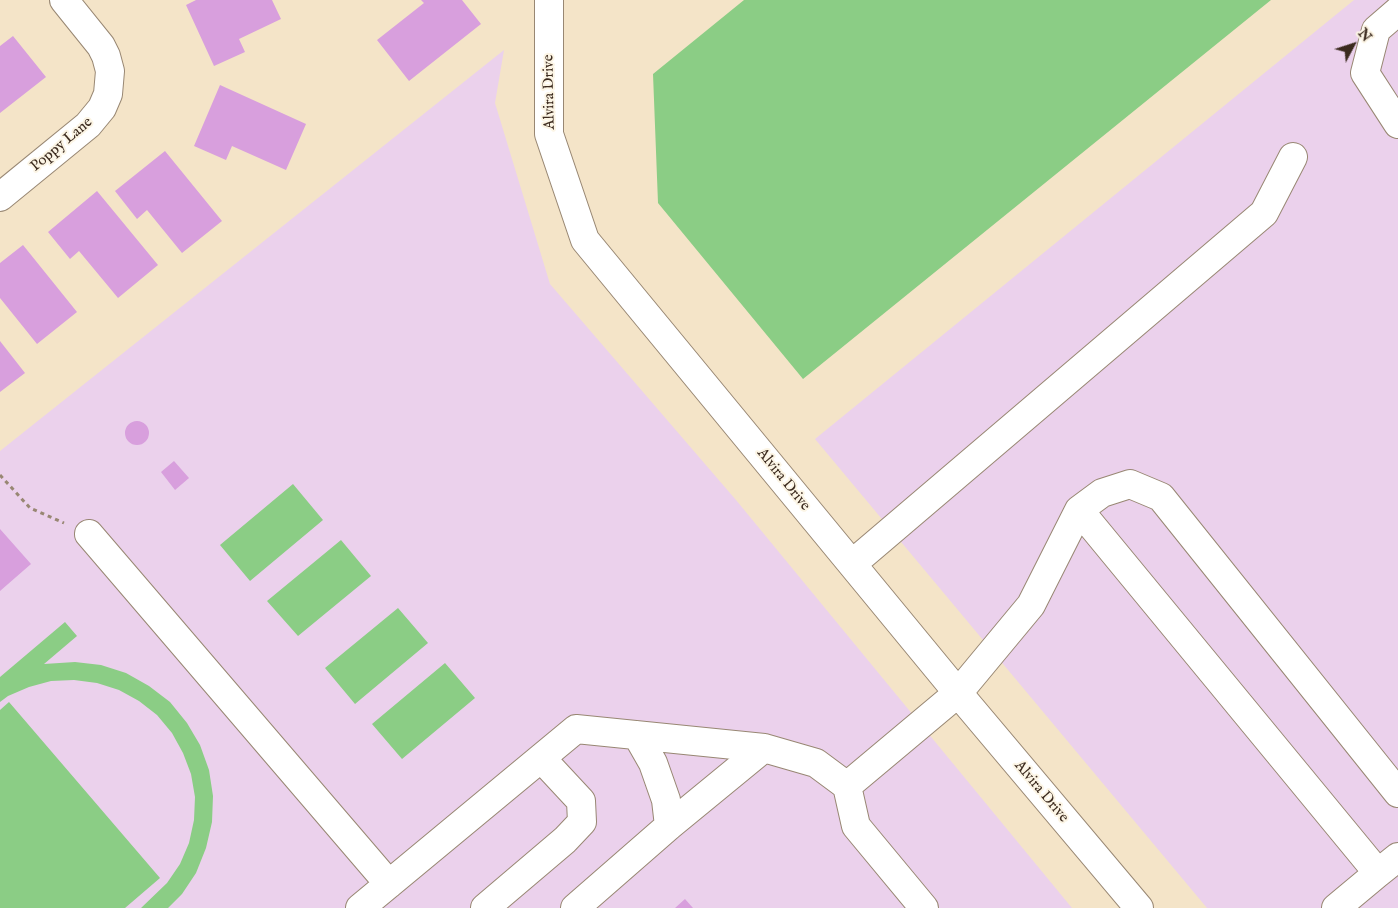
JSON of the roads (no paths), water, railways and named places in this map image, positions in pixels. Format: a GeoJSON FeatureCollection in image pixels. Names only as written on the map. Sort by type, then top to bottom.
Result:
{"type":"FeatureCollection","features":[{"type":"Feature","properties":{"kind":"street","name":"Poppy Lane"},"geometry":{"type":"LineString","coordinates":[[0,197],[96,117],[105,101],[110,82],[108,64],[101,46],[64,0]]}},
{"type":"Feature","properties":{"kind":"street","name":"Alvira Drive"},"geometry":{"type":"LineString","coordinates":[[549,0],[550,134],[585,240],[958,693],[1139,908]]}},
{"type":"Feature","properties":{"kind":"street"},"geometry":{"type":"LineString","coordinates":[[1397,12],[1376,30],[1364,73],[1398,124]]}},
{"type":"Feature","properties":{"kind":"street"},"geometry":{"type":"LineString","coordinates":[[852,564],[1264,213],[1294,157]]}},
{"type":"Feature","properties":{"kind":"street"},"geometry":{"type":"LineString","coordinates":[[847,786],[958,693],[1031,605],[1078,510],[1102,493],[1130,484],[1160,497],[1398,793]]}},
{"type":"Feature","properties":{"kind":"street"},"geometry":{"type":"LineString","coordinates":[[1078,510],[1388,865],[1336,908]]}},
{"type":"Feature","properties":{"kind":"street"},"geometry":{"type":"LineString","coordinates":[[90,534],[389,884]]}},
{"type":"Feature","properties":{"kind":"street"},"geometry":{"type":"LineString","coordinates":[[360,908],[576,729],[764,748],[816,763],[847,786],[856,826],[924,908]]}},
{"type":"Feature","properties":{"kind":"street"},"geometry":{"type":"LineString","coordinates":[[637,735],[653,763],[666,800],[669,826]]}},
{"type":"Feature","properties":{"kind":"street"},"geometry":{"type":"LineString","coordinates":[[575,908],[669,826],[764,748]]}},
{"type":"Feature","properties":{"kind":"street"},"geometry":{"type":"LineString","coordinates":[[485,908],[565,840],[582,822],[580,801],[541,758]]}}]}
